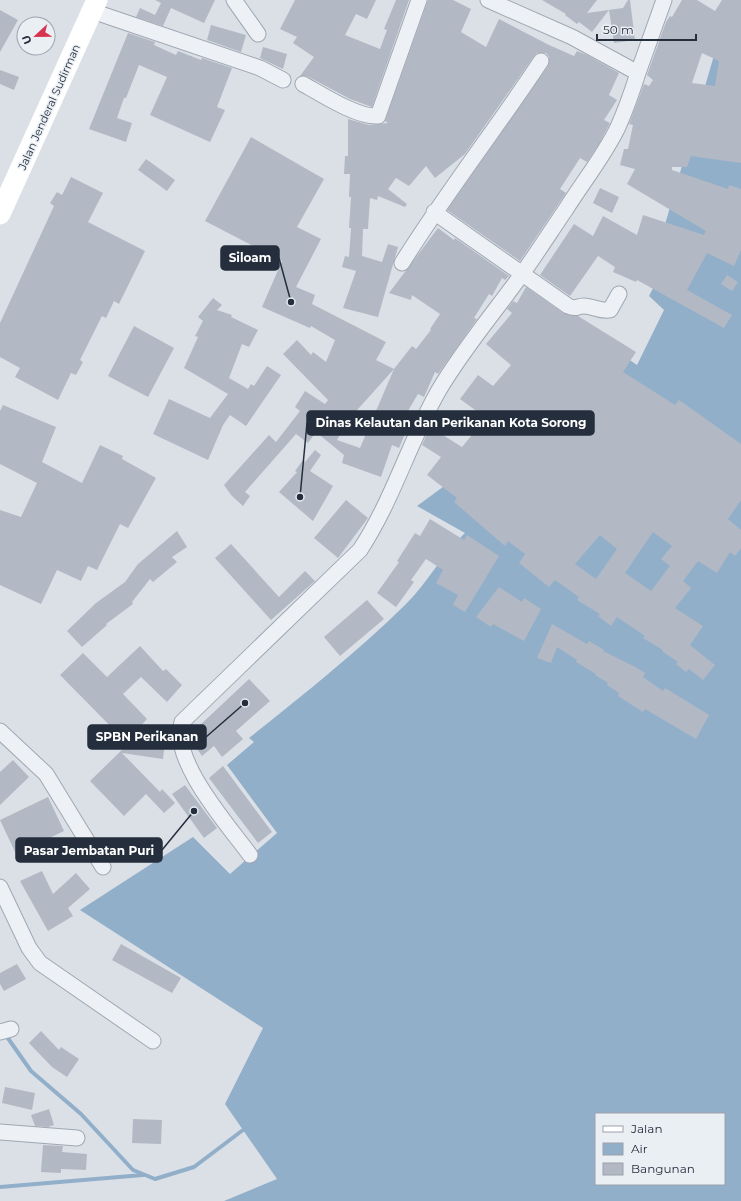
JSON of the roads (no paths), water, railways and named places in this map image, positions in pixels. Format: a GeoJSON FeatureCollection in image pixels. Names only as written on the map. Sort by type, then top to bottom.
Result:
{"type":"FeatureCollection","features":[{"type":"Feature","properties":{"kind":"main road","name":"Jalan Jenderal Sudirman"},"geometry":{"type":"LineString","coordinates":[[0,214],[95,5]]}},
{"type":"Feature","properties":{"kind":"street"},"geometry":{"type":"LineString","coordinates":[[234,0],[258,34]]}},
{"type":"Feature","properties":{"kind":"street"},"geometry":{"type":"LineString","coordinates":[[302,84],[351,109],[371,117],[378,116],[419,0]]}},
{"type":"Feature","properties":{"kind":"street"},"geometry":{"type":"LineString","coordinates":[[488,0],[572,37],[638,73]]}},
{"type":"Feature","properties":{"kind":"street"},"geometry":{"type":"LineString","coordinates":[[250,855],[198,785],[189,768],[180,733],[182,722],[360,550],[373,531],[390,498],[415,435],[439,390],[493,312],[523,274],[602,154],[617,128],[629,102],[664,0]]}},
{"type":"Feature","properties":{"kind":"street"},"geometry":{"type":"LineString","coordinates":[[95,5],[260,68],[283,80]]}},
{"type":"Feature","properties":{"kind":"street"},"geometry":{"type":"LineString","coordinates":[[402,263],[434,212],[494,131],[541,61]]}},
{"type":"Feature","properties":{"kind":"street"},"geometry":{"type":"LineString","coordinates":[[434,212],[572,308],[577,309],[584,306],[601,311],[610,310],[619,294]]}},
{"type":"Feature","properties":{"kind":"street"},"geometry":{"type":"LineString","coordinates":[[0,731],[46,774],[103,867]]}},
{"type":"Feature","properties":{"kind":"street"},"geometry":{"type":"LineString","coordinates":[[0,887],[28,948],[40,963],[153,1041]]}},
{"type":"Feature","properties":{"kind":"street"},"geometry":{"type":"LineString","coordinates":[[0,1132],[77,1138]]}},
{"type":"Feature","properties":{"kind":"water"},"geometry":{"type":"Polygon","coordinates":[[[730,0],[741,0],[741,1201],[224,1201],[277,1179],[225,1104],[263,1028],[80,910],[193,837],[230,874],[277,833],[227,765],[254,742],[249,738],[348,657],[405,605],[465,533],[417,506],[462,473],[569,319],[637,365],[664,310],[649,296],[678,240],[664,228],[730,0]]]}},
{"type":"Feature","properties":{"kind":"waterway"},"geometry":{"type":"LineString","coordinates":[[5,1034],[31,1071],[81,1114],[133,1170],[155,1179],[194,1167],[243,1130]]}},
{"type":"Feature","properties":{"kind":"waterway"},"geometry":{"type":"LineString","coordinates":[[0,1187],[143,1175]]}},
{"type":"Feature","properties":{"kind":"place","name":"Siloam"},"geometry":{"type":"Point","coordinates":[291,302]}},
{"type":"Feature","properties":{"kind":"place","name":"Dinas Kelautan dan Perikanan Kota Sorong"},"geometry":{"type":"Point","coordinates":[300,497]}},
{"type":"Feature","properties":{"kind":"place","name":"SPBN Perikanan"},"geometry":{"type":"Point","coordinates":[245,703]}},
{"type":"Feature","properties":{"kind":"place","name":"Pasar Jembatan Puri"},"geometry":{"type":"Point","coordinates":[194,811]}}]}
